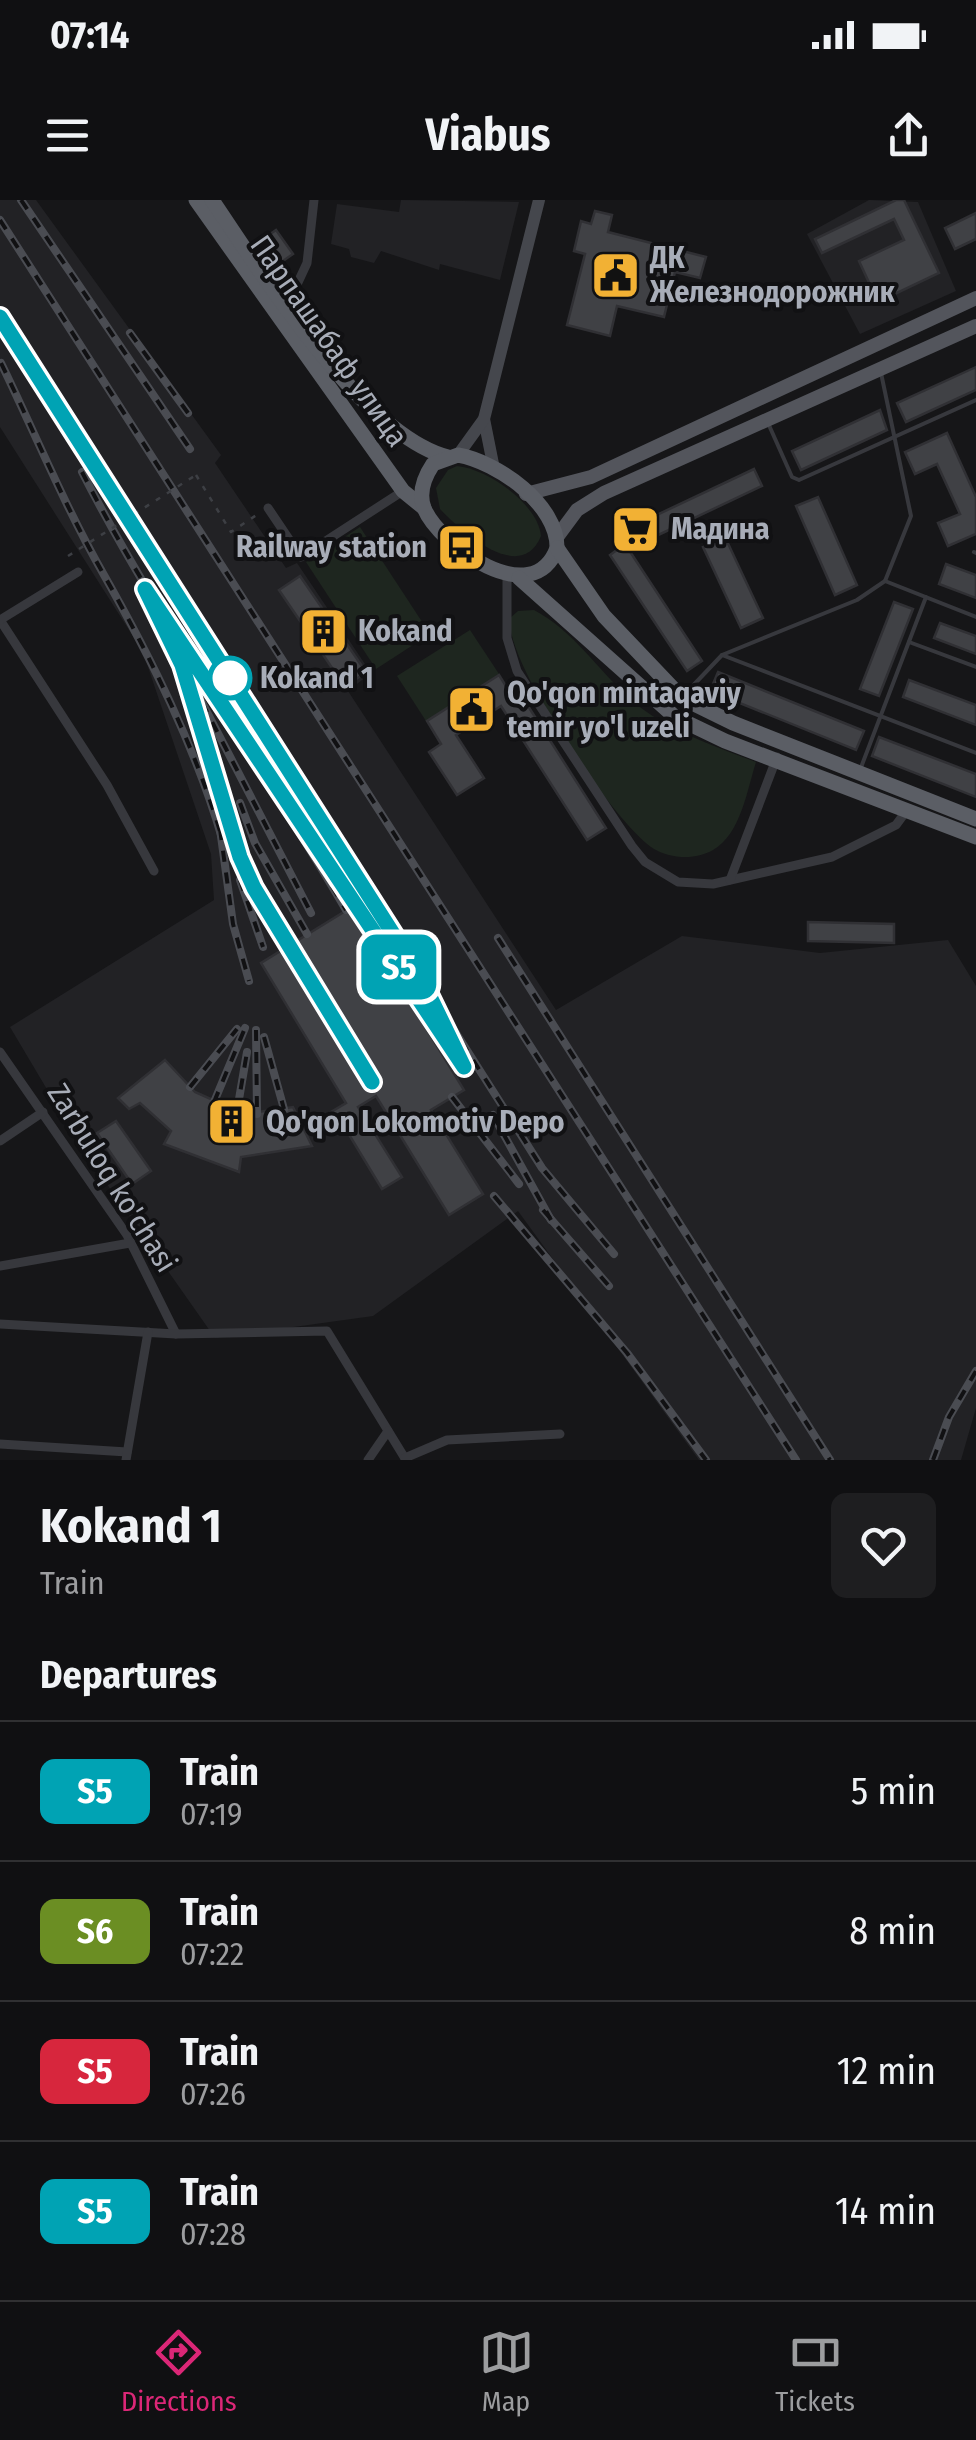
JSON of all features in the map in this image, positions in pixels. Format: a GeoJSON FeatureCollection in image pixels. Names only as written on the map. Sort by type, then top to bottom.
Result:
{"type":"FeatureCollection","features":[{"type":"Feature","properties":{"kind":"highway","name":"Парпашабаф улица"},"geometry":{"type":"LineString","coordinates":[[196,200],[403,491],[424,508],[438,529],[513,577],[675,716],[776,760],[976,837]]}},
{"type":"Feature","properties":{"kind":"highway","name":"Парпашабаф улица"},"geometry":{"type":"LineString","coordinates":[[212,200],[286,308],[374,408],[415,445],[494,469],[547,512],[557,543],[604,616],[682,698]]}},
{"type":"Feature","properties":{"kind":"highway"},"geometry":{"type":"LineString","coordinates":[[424,508],[426,474],[434,464],[453,456]]}},
{"type":"Feature","properties":{"kind":"highway"},"geometry":{"type":"LineString","coordinates":[[513,577],[544,570],[557,543]]}},
{"type":"Feature","properties":{"kind":"highway"},"geometry":{"type":"LineString","coordinates":[[682,698],[976,819]]}},
{"type":"Feature","properties":{"kind":"main road"},"geometry":{"type":"LineString","coordinates":[[494,469],[484,418],[538,200]]}},
{"type":"Feature","properties":{"kind":"main road"},"geometry":{"type":"LineString","coordinates":[[521,490],[592,477],[976,298]]}},
{"type":"Feature","properties":{"kind":"main road"},"geometry":{"type":"LineString","coordinates":[[557,543],[577,510],[604,493],[976,326]]}},
{"type":"Feature","properties":{"kind":"main road"},"geometry":{"type":"LineString","coordinates":[[453,456],[484,418]]}},
{"type":"Feature","properties":{"kind":"street"},"geometry":{"type":"LineString","coordinates":[[286,308],[307,263],[314,200]]}},
{"type":"Feature","properties":{"kind":"street"},"geometry":{"type":"LineString","coordinates":[[268,508],[301,557],[403,491]]}},
{"type":"Feature","properties":{"kind":"street"},"geometry":{"type":"LineString","coordinates":[[78,572],[0,620],[107,785],[154,871]]}},
{"type":"Feature","properties":{"kind":"street"},"geometry":{"type":"LineString","coordinates":[[513,577],[506,638],[518,671],[632,846],[645,862],[678,882],[697,886],[832,857],[896,824],[907,810]]}},
{"type":"Feature","properties":{"kind":"street"},"geometry":{"type":"LineString","coordinates":[[730,880],[784,743]]}},
{"type":"Feature","properties":{"kind":"street","name":"Zarbuloq ko'chasi"},"geometry":{"type":"LineString","coordinates":[[0,1052],[130,1242],[176,1334]]}},
{"type":"Feature","properties":{"kind":"street"},"geometry":{"type":"LineString","coordinates":[[0,1141],[43,1112]]}},
{"type":"Feature","properties":{"kind":"street"},"geometry":{"type":"LineString","coordinates":[[0,1266],[130,1242]]}},
{"type":"Feature","properties":{"kind":"street"},"geometry":{"type":"LineString","coordinates":[[0,1324],[176,1334],[326,1331],[405,1459],[447,1440],[560,1434]]}},
{"type":"Feature","properties":{"kind":"street"},"geometry":{"type":"LineString","coordinates":[[0,1444],[127,1456],[148,1332]]}},
{"type":"Feature","properties":{"kind":"street"},"geometry":{"type":"LineString","coordinates":[[368,1460],[388,1431]]}},
{"type":"Feature","properties":{"kind":"lane"},"geometry":{"type":"LineString","coordinates":[[682,698],[722,655],[857,600],[885,581],[907,535],[911,516],[897,434],[880,367],[870,346]]}},
{"type":"Feature","properties":{"kind":"lane"},"geometry":{"type":"LineString","coordinates":[[766,418],[792,477],[799,480],[976,400]]}},
{"type":"Feature","properties":{"kind":"lane"},"geometry":{"type":"LineString","coordinates":[[885,581],[976,617]]}},
{"type":"Feature","properties":{"kind":"lane"},"geometry":{"type":"LineString","coordinates":[[859,774],[926,597]]}},
{"type":"Feature","properties":{"kind":"lane"},"geometry":{"type":"LineString","coordinates":[[909,642],[976,668]]}},
{"type":"Feature","properties":{"kind":"lane"},"geometry":{"type":"LineString","coordinates":[[722,655],[976,753]]}},
{"type":"Feature","properties":{"kind":"path"},"geometry":{"type":"LineString","coordinates":[[68,556],[196,475],[232,532],[268,508]]}},
{"type":"Feature","properties":{"kind":"shaded area"},"geometry":{"type":"Polygon","coordinates":[[[0,200],[36,200],[221,455],[215,463],[286,568],[297,563],[371,673],[348,691],[556,1010],[682,936],[820,953],[948,940],[976,986],[976,1408],[961,1460],[699,1460],[518,1211],[373,1316],[215,1338],[83,1150],[10,1027],[214,900],[211,854],[143,652],[0,427],[0,200]]]}},
{"type":"Feature","properties":{"kind":"shaded area"},"geometry":{"type":"Polygon","coordinates":[[[401,200],[519,202],[500,280],[440,264],[439,270],[381,251],[374,263],[351,257],[349,249],[331,244],[337,204],[399,212],[401,200]]]}},
{"type":"Feature","properties":{"kind":"shaded area"},"geometry":{"type":"Polygon","coordinates":[[[869,200],[918,202],[956,291],[860,334],[807,234],[869,200]]]}},
{"type":"Feature","properties":{"kind":"shaded area"},"geometry":{"type":"Polygon","coordinates":[[[457,466],[496,481],[531,512],[541,536],[532,550],[520,556],[491,549],[440,509],[436,488],[448,470],[457,466]]]}},
{"type":"Feature","properties":{"kind":"shaded area"},"geometry":{"type":"Polygon","coordinates":[[[360,527],[430,634],[376,669],[306,562],[360,527]]]}},
{"type":"Feature","properties":{"kind":"shaded area"},"geometry":{"type":"Polygon","coordinates":[[[534,610],[561,629],[645,711],[691,736],[756,762],[737,823],[723,843],[699,855],[668,855],[636,834],[614,809],[565,741],[524,669],[510,618],[518,611],[534,610]]]}},
{"type":"Feature","properties":{"kind":"shaded area"},"geometry":{"type":"Polygon","coordinates":[[[470,630],[499,674],[426,721],[397,676],[470,630]]]}},
{"type":"Feature","properties":{"kind":"building"},"geometry":{"type":"Polygon","coordinates":[[[896,200],[904,200],[939,273],[878,302],[859,261],[904,240],[894,219],[822,253],[815,239],[896,200]]]}},
{"type":"Feature","properties":{"kind":"building","name":"ДК Железнодорожник"},"geometry":{"type":"Polygon","coordinates":[[[595,211],[612,215],[608,232],[706,257],[700,278],[675,272],[664,317],[617,306],[610,336],[567,325],[585,254],[574,251],[581,221],[591,224],[595,211]]]}},
{"type":"Feature","properties":{"kind":"building"},"geometry":{"type":"Polygon","coordinates":[[[976,213],[976,239],[955,249],[945,228],[976,213]]]}},
{"type":"Feature","properties":{"kind":"building"},"geometry":{"type":"Polygon","coordinates":[[[276,230],[293,254],[280,263],[263,239],[276,230]]]}},
{"type":"Feature","properties":{"kind":"building"},"geometry":{"type":"Polygon","coordinates":[[[976,367],[976,390],[906,422],[897,403],[976,367]]]}},
{"type":"Feature","properties":{"kind":"building"},"geometry":{"type":"Polygon","coordinates":[[[880,410],[887,430],[801,470],[792,451],[880,410]]]}},
{"type":"Feature","properties":{"kind":"building"},"geometry":{"type":"Polygon","coordinates":[[[947,433],[976,497],[976,534],[948,546],[938,523],[960,514],[937,464],[915,474],[905,452],[947,433]]]}},
{"type":"Feature","properties":{"kind":"building"},"geometry":{"type":"Polygon","coordinates":[[[754,469],[762,486],[635,546],[627,529],[754,469]]]}},
{"type":"Feature","properties":{"kind":"building"},"geometry":{"type":"Polygon","coordinates":[[[818,497],[857,585],[835,595],[796,506],[818,497]]]}},
{"type":"Feature","properties":{"kind":"building"},"geometry":{"type":"Polygon","coordinates":[[[725,537],[763,618],[741,628],[703,547],[725,537]]]}},
{"type":"Feature","properties":{"kind":"building"},"geometry":{"type":"Polygon","coordinates":[[[625,544],[702,661],[687,671],[610,555],[625,544]]]}},
{"type":"Feature","properties":{"kind":"building"},"geometry":{"type":"Polygon","coordinates":[[[946,564],[976,575],[976,598],[939,584],[946,564]]]}},
{"type":"Feature","properties":{"kind":"building","name":"Kokand"},"geometry":{"type":"Polygon","coordinates":[[[300,576],[366,672],[345,687],[279,590],[300,576]]]}},
{"type":"Feature","properties":{"kind":"building"},"geometry":{"type":"Polygon","coordinates":[[[894,602],[913,609],[879,696],[860,689],[894,602]]]}},
{"type":"Feature","properties":{"kind":"building"},"geometry":{"type":"Polygon","coordinates":[[[940,623],[976,636],[976,654],[934,638],[940,623]]]}},
{"type":"Feature","properties":{"kind":"building"},"geometry":{"type":"Polygon","coordinates":[[[718,672],[864,731],[856,750],[710,691],[718,672]]]}},
{"type":"Feature","properties":{"kind":"building"},"geometry":{"type":"Polygon","coordinates":[[[499,675],[514,699],[521,695],[606,828],[587,840],[501,706],[456,735],[484,778],[457,795],[429,752],[441,744],[427,721],[499,675]]]}},
{"type":"Feature","properties":{"kind":"building"},"geometry":{"type":"Polygon","coordinates":[[[909,680],[976,705],[976,725],[903,697],[909,680]]]}},
{"type":"Feature","properties":{"kind":"building"},"geometry":{"type":"Polygon","coordinates":[[[879,737],[976,774],[976,797],[872,756],[879,737]]]}},
{"type":"Feature","properties":{"kind":"building"},"geometry":{"type":"Polygon","coordinates":[[[352,907],[464,1090],[431,1110],[483,1194],[449,1215],[376,1096],[358,1107],[402,1177],[382,1189],[339,1118],[331,1123],[326,1115],[346,1103],[261,963],[352,907]]]}},
{"type":"Feature","properties":{"kind":"building"},"geometry":{"type":"Polygon","coordinates":[[[808,922],[894,924],[894,943],[808,941],[808,922]]]}},
{"type":"Feature","properties":{"kind":"building","name":"Qo'qon Lokomotiv Depo"},"geometry":{"type":"Polygon","coordinates":[[[165,1060],[195,1092],[244,1114],[293,1107],[312,1146],[241,1157],[239,1172],[164,1144],[171,1131],[140,1103],[129,1109],[118,1098],[165,1060]]]}},
{"type":"Feature","properties":{"kind":"building"},"geometry":{"type":"Polygon","coordinates":[[[116,1121],[151,1171],[132,1184],[97,1133],[116,1121]]]}},
{"type":"Feature","properties":{"kind":"railway"},"geometry":{"type":"LineString","coordinates":[[21,200],[190,449]]}},
{"type":"Feature","properties":{"kind":"railway"},"geometry":{"type":"LineString","coordinates":[[0,220],[796,1460]]}},
{"type":"Feature","properties":{"kind":"railway"},"geometry":{"type":"LineString","coordinates":[[0,318],[542,1168],[614,1254]]}},
{"type":"Feature","properties":{"kind":"railway"},"geometry":{"type":"LineString","coordinates":[[130,333],[188,413]]}},
{"type":"Feature","properties":{"kind":"railway"},"geometry":{"type":"LineString","coordinates":[[1,363],[76,523],[170,703],[222,838]]}},
{"type":"Feature","properties":{"kind":"railway"},"geometry":{"type":"LineString","coordinates":[[82,472],[144,584],[346,910]]}},
{"type":"Feature","properties":{"kind":"railway"},"geometry":{"type":"LineString","coordinates":[[192,683],[311,913]]}},
{"type":"Feature","properties":{"kind":"railway"},"geometry":{"type":"LineString","coordinates":[[202,727],[240,857],[287,946]]}},
{"type":"Feature","properties":{"kind":"railway"},"geometry":{"type":"LineString","coordinates":[[240,803],[255,843],[307,934]]}},
{"type":"Feature","properties":{"kind":"railway"},"geometry":{"type":"LineString","coordinates":[[220,829],[233,924],[249,981]]}},
{"type":"Feature","properties":{"kind":"railway"},"geometry":{"type":"LineString","coordinates":[[240,880],[263,947]]}},
{"type":"Feature","properties":{"kind":"railway"},"geometry":{"type":"LineString","coordinates":[[498,938],[830,1460]]}},
{"type":"Feature","properties":{"kind":"railway"},"geometry":{"type":"LineString","coordinates":[[214,1102],[245,1028]]}},
{"type":"Feature","properties":{"kind":"railway"},"geometry":{"type":"LineString","coordinates":[[190,1087],[237,1029]]}},
{"type":"Feature","properties":{"kind":"railway"},"geometry":{"type":"LineString","coordinates":[[256,1030],[257,1114]]}},
{"type":"Feature","properties":{"kind":"railway"},"geometry":{"type":"LineString","coordinates":[[264,1037],[284,1109]]}},
{"type":"Feature","properties":{"kind":"railway"},"geometry":{"type":"LineString","coordinates":[[237,1111],[247,1052]]}},
{"type":"Feature","properties":{"kind":"railway"},"geometry":{"type":"LineString","coordinates":[[452,1097],[519,1184]]}},
{"type":"Feature","properties":{"kind":"railway"},"geometry":{"type":"LineString","coordinates":[[493,1115],[551,1220]]}},
{"type":"Feature","properties":{"kind":"railway"},"geometry":{"type":"LineString","coordinates":[[494,1196],[627,1353],[706,1460]]}},
{"type":"Feature","properties":{"kind":"railway"},"geometry":{"type":"LineString","coordinates":[[543,1210],[609,1286]]}},
{"type":"Feature","properties":{"kind":"railway"},"geometry":{"type":"LineString","coordinates":[[933,1460],[949,1417],[976,1371]]}},
{"type":"Feature","properties":{"kind":"train","name":"S5"},"geometry":{"type":"LineString","coordinates":[[0,317],[420,976],[464,1067],[145,589],[182,665],[240,857],[254,888],[372,1082]]}},
{"type":"Feature","properties":{"kind":"place","name":"ДК Железнодорожник"},"geometry":{"type":"Point","coordinates":[615,275]}},
{"type":"Feature","properties":{"kind":"place","name":"Мадина"},"geometry":{"type":"Point","coordinates":[636,529]}},
{"type":"Feature","properties":{"kind":"place","name":"Railway station"},"geometry":{"type":"Point","coordinates":[462,547]}},
{"type":"Feature","properties":{"kind":"place","name":"Kokand"},"geometry":{"type":"Point","coordinates":[323,631]}},
{"type":"Feature","properties":{"kind":"place","name":"Kokand 1"},"geometry":{"type":"Point","coordinates":[230,678]}},
{"type":"Feature","properties":{"kind":"place","name":"Qo'qon mintaqaviy temir yo'l uzeli"},"geometry":{"type":"Point","coordinates":[472,710]}},
{"type":"Feature","properties":{"kind":"place","name":"Qo'qon Lokomotiv Depo"},"geometry":{"type":"Point","coordinates":[231,1122]}}]}
